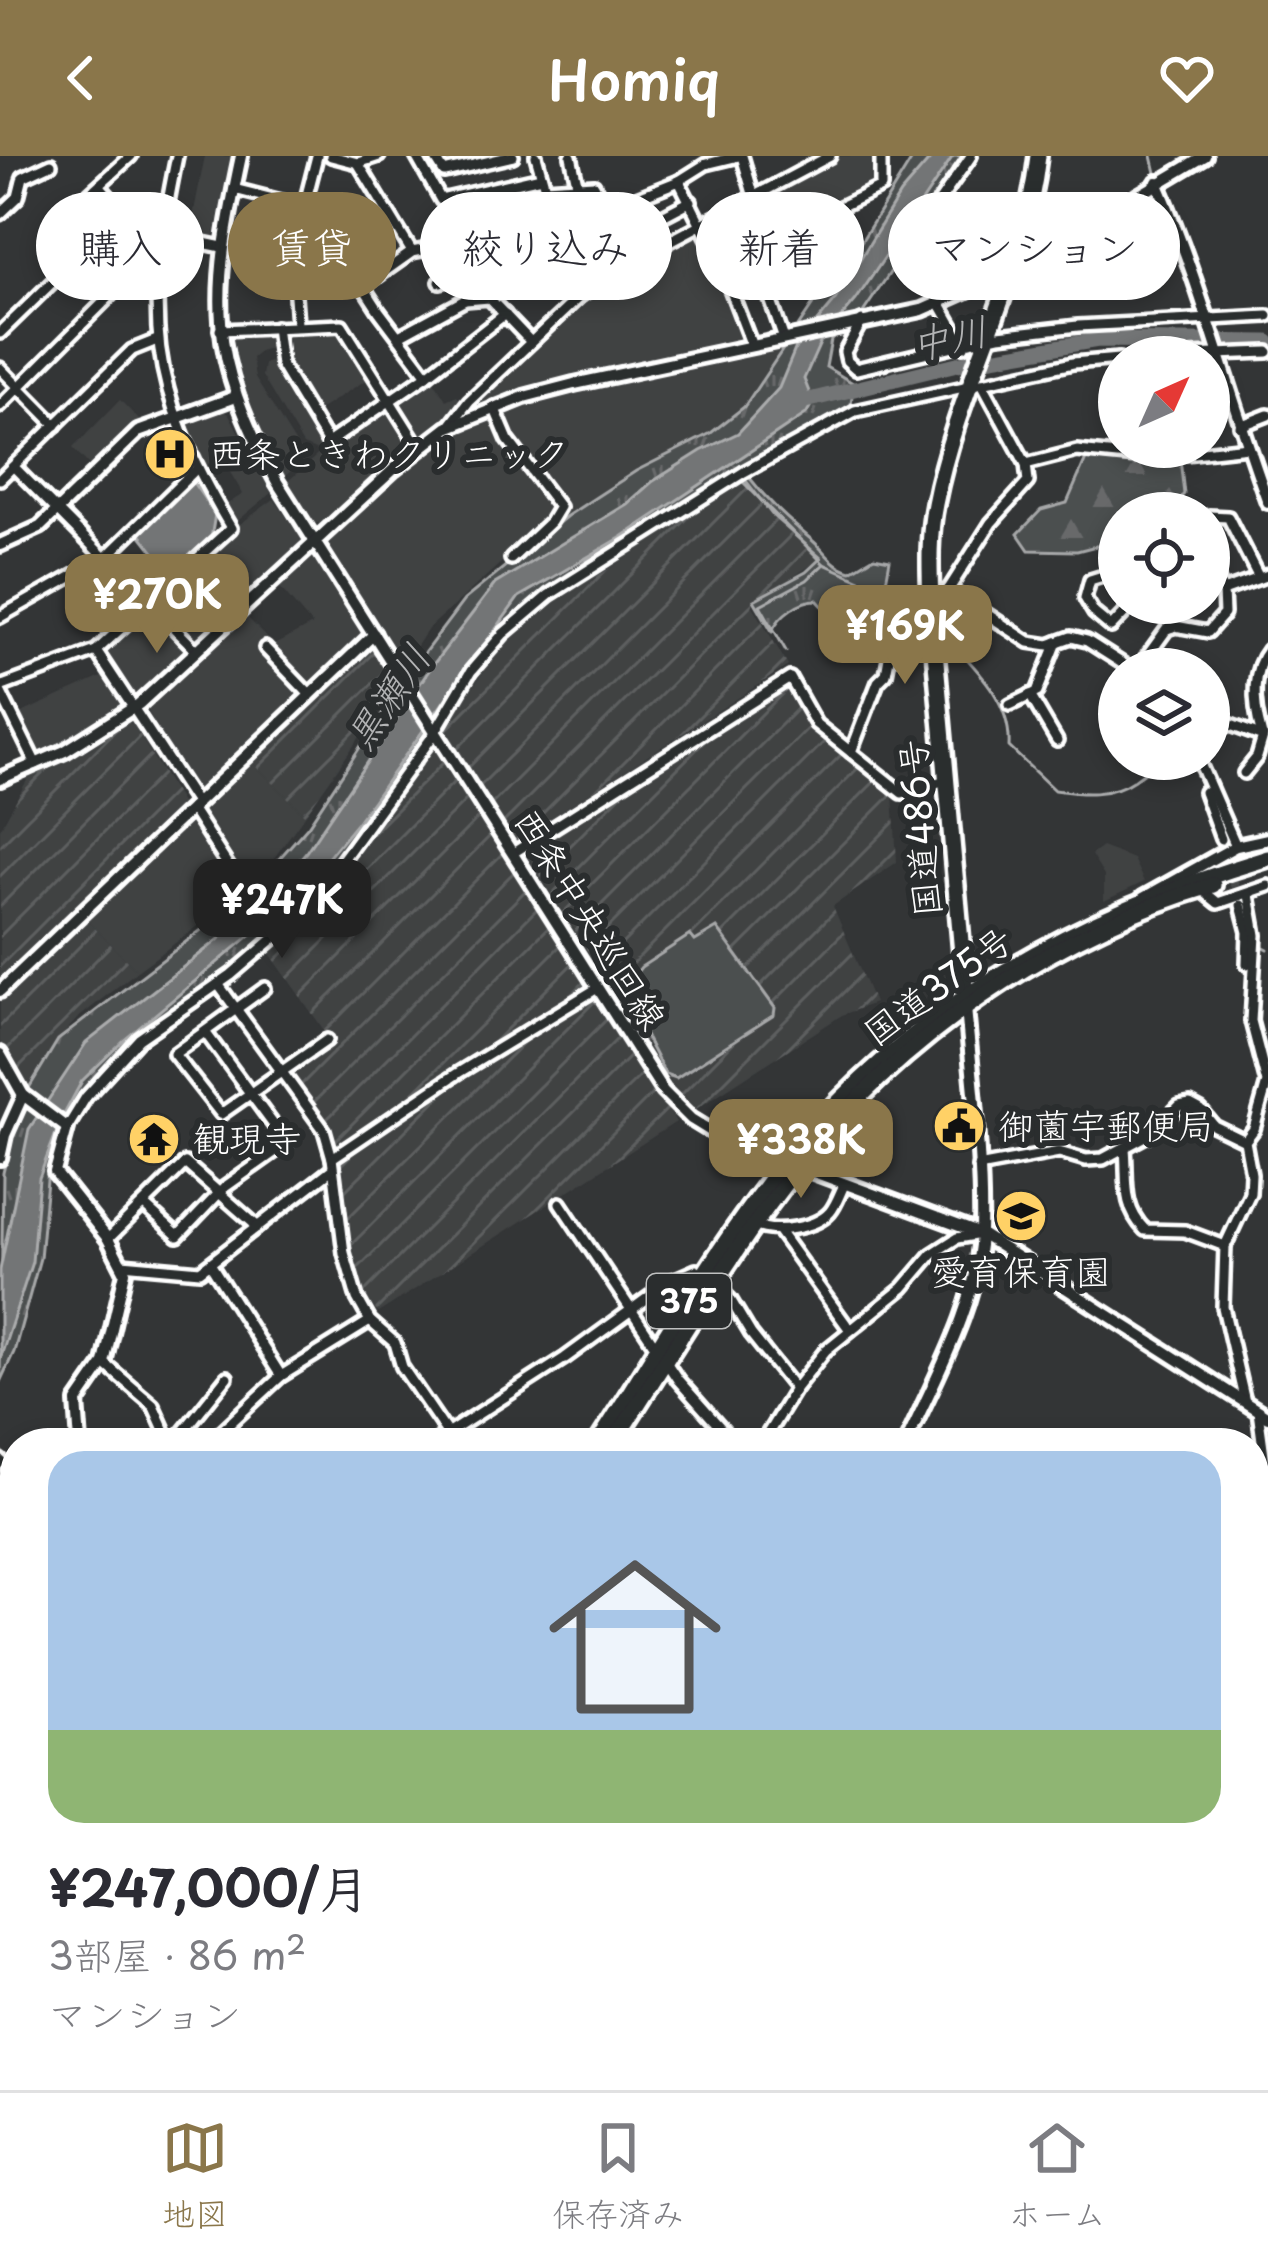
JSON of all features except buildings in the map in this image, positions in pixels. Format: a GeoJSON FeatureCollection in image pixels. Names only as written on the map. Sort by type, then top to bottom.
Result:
{"type":"FeatureCollection","features":[{"type":"Feature","properties":{"kind":"highway","name":"国道486号"},"geometry":{"type":"LineString","coordinates":[[1033,192],[1038,156]]}},
{"type":"Feature","properties":{"kind":"highway","name":"国道486号"},"geometry":{"type":"LineString","coordinates":[[966,1001],[931,606],[933,510],[1003,300]]}},
{"type":"Feature","properties":{"kind":"highway","name":"国道375号"},"geometry":{"type":"LineString","coordinates":[[622,1428],[710,1280],[791,1165],[966,1001],[1033,952],[1141,901],[1268,858]]}},
{"type":"Feature","properties":{"kind":"highway","name":"国道375号"},"geometry":{"type":"LineString","coordinates":[[966,1001],[1091,934],[1202,889],[1268,869]]}},
{"type":"Feature","properties":{"kind":"highway","name":"国道375号"},"geometry":{"type":"LineString","coordinates":[[710,1280],[754,1225],[791,1165]]}},
{"type":"Feature","properties":{"kind":"highway","name":"国道375号"},"geometry":{"type":"LineString","coordinates":[[609,1428],[662,1356]]}},
{"type":"Feature","properties":{"kind":"street"},"geometry":{"type":"LineString","coordinates":[[93,192],[131,156]]}},
{"type":"Feature","properties":{"kind":"street"},"geometry":{"type":"LineString","coordinates":[[170,192],[177,156]]}},
{"type":"Feature","properties":{"kind":"street","name":"西条中央巡回線"},"geometry":{"type":"LineString","coordinates":[[241,156],[222,247],[220,330],[236,398],[277,482],[663,1091],[691,1118],[722,1138],[981,1234],[1263,1414]]}},
{"type":"Feature","properties":{"kind":"street"},"geometry":{"type":"LineString","coordinates":[[307,192],[316,156]]}},
{"type":"Feature","properties":{"kind":"street"},"geometry":{"type":"LineString","coordinates":[[332,156],[358,163],[379,156]]}},
{"type":"Feature","properties":{"kind":"street"},"geometry":{"type":"LineString","coordinates":[[416,156],[442,200],[541,177]]}},
{"type":"Feature","properties":{"kind":"street"},"geometry":{"type":"LineString","coordinates":[[434,156],[444,172],[513,156]]}},
{"type":"Feature","properties":{"kind":"street"},"geometry":{"type":"LineString","coordinates":[[536,156],[545,188],[594,185],[604,206],[611,208],[679,181],[706,164],[740,156],[752,192]]}},
{"type":"Feature","properties":{"kind":"street"},"geometry":{"type":"LineString","coordinates":[[571,156],[579,192]]}},
{"type":"Feature","properties":{"kind":"street"},"geometry":{"type":"LineString","coordinates":[[763,192],[830,156]]}},
{"type":"Feature","properties":{"kind":"street"},"geometry":{"type":"LineString","coordinates":[[864,195],[881,187],[881,156]]}},
{"type":"Feature","properties":{"kind":"street"},"geometry":{"type":"LineString","coordinates":[[964,346],[916,262],[915,251],[922,231],[970,156]]}},
{"type":"Feature","properties":{"kind":"street"},"geometry":{"type":"LineString","coordinates":[[1141,192],[1205,156]]}},
{"type":"Feature","properties":{"kind":"street"},"geometry":{"type":"LineString","coordinates":[[358,163],[412,253]]}},
{"type":"Feature","properties":{"kind":"street"},"geometry":{"type":"LineString","coordinates":[[0,214],[18,197],[23,177],[51,164]]}},
{"type":"Feature","properties":{"kind":"street"},"geometry":{"type":"LineString","coordinates":[[679,181],[696,213]]}},
{"type":"Feature","properties":{"kind":"street"},"geometry":{"type":"LineString","coordinates":[[1157,182],[1215,336]]}},
{"type":"Feature","properties":{"kind":"street"},"geometry":{"type":"LineString","coordinates":[[100,186],[105,192]]}},
{"type":"Feature","properties":{"kind":"street"},"geometry":{"type":"LineString","coordinates":[[234,190],[242,192]]}},
{"type":"Feature","properties":{"kind":"street"},"geometry":{"type":"LineString","coordinates":[[672,211],[691,201]]}},
{"type":"Feature","properties":{"kind":"street"},"geometry":{"type":"LineString","coordinates":[[204,243],[222,247]]}},
{"type":"Feature","properties":{"kind":"street"},"geometry":{"type":"LineString","coordinates":[[396,264],[420,251]]}},
{"type":"Feature","properties":{"kind":"street"},"geometry":{"type":"LineString","coordinates":[[0,333],[36,298]]}},
{"type":"Feature","properties":{"kind":"street"},"geometry":{"type":"LineString","coordinates":[[0,406],[107,300]]}},
{"type":"Feature","properties":{"kind":"street"},"geometry":{"type":"LineString","coordinates":[[36,764],[0,689],[96,651],[231,528],[196,469],[175,416],[157,340],[155,300]]}},
{"type":"Feature","properties":{"kind":"street"},"geometry":{"type":"LineString","coordinates":[[295,300],[297,324]]}},
{"type":"Feature","properties":{"kind":"street"},"geometry":{"type":"LineString","coordinates":[[374,300],[427,375]]}},
{"type":"Feature","properties":{"kind":"street"},"geometry":{"type":"LineString","coordinates":[[399,335],[465,300]]}},
{"type":"Feature","properties":{"kind":"street"},"geometry":{"type":"LineString","coordinates":[[491,300],[531,342]]}},
{"type":"Feature","properties":{"kind":"street"},"geometry":{"type":"LineString","coordinates":[[449,427],[469,401],[576,300]]}},
{"type":"Feature","properties":{"kind":"street"},"geometry":{"type":"LineString","coordinates":[[734,300],[752,346]]}},
{"type":"Feature","properties":{"kind":"street"},"geometry":{"type":"LineString","coordinates":[[770,300],[784,339]]}},
{"type":"Feature","properties":{"kind":"street"},"geometry":{"type":"LineString","coordinates":[[0,779],[104,729],[132,709],[315,540],[449,427],[494,407],[574,384],[945,300]]}},
{"type":"Feature","properties":{"kind":"street"},"geometry":{"type":"LineString","coordinates":[[997,300],[998,313]]}},
{"type":"Feature","properties":{"kind":"street"},"geometry":{"type":"LineString","coordinates":[[276,327],[281,365],[328,443],[505,314]]}},
{"type":"Feature","properties":{"kind":"street"},"geometry":{"type":"LineString","coordinates":[[860,321],[845,352],[856,369],[1078,326],[1268,316]]}},
{"type":"Feature","properties":{"kind":"street"},"geometry":{"type":"LineString","coordinates":[[220,330],[342,325],[420,448]]}},
{"type":"Feature","properties":{"kind":"street"},"geometry":{"type":"LineString","coordinates":[[0,479],[132,350],[157,340]]}},
{"type":"Feature","properties":{"kind":"street"},"geometry":{"type":"LineString","coordinates":[[1230,353],[1268,352]]}},
{"type":"Feature","properties":{"kind":"street"},"geometry":{"type":"LineString","coordinates":[[79,1428],[77,1402],[104,1363],[124,1279],[122,1264],[108,1239],[55,1172],[65,1125],[139,1039],[280,933],[322,888],[436,731],[471,671],[503,634],[549,595],[830,422],[855,411],[976,382],[1098,361]]}},
{"type":"Feature","properties":{"kind":"street"},"geometry":{"type":"LineString","coordinates":[[0,368],[56,425]]}},
{"type":"Feature","properties":{"kind":"street"},"geometry":{"type":"LineString","coordinates":[[851,752],[878,682],[886,674],[890,653],[950,589],[991,523],[1028,482],[1026,464],[976,382]]}},
{"type":"Feature","properties":{"kind":"street"},"geometry":{"type":"LineString","coordinates":[[1230,385],[1268,502]]}},
{"type":"Feature","properties":{"kind":"street"},"geometry":{"type":"LineString","coordinates":[[0,545],[31,534],[131,437],[175,416],[236,398]]}},
{"type":"Feature","properties":{"kind":"street"},"geometry":{"type":"LineString","coordinates":[[494,407],[508,440],[559,507],[511,559]]}},
{"type":"Feature","properties":{"kind":"street"},"geometry":{"type":"LineString","coordinates":[[1240,426],[1268,415]]}},
{"type":"Feature","properties":{"kind":"street"},"geometry":{"type":"LineString","coordinates":[[1026,464],[1077,452],[1148,458],[1248,447]]}},
{"type":"Feature","properties":{"kind":"street"},"geometry":{"type":"LineString","coordinates":[[14,467],[197,651]]}},
{"type":"Feature","properties":{"kind":"street"},"geometry":{"type":"LineString","coordinates":[[0,617],[106,557],[196,469]]}},
{"type":"Feature","properties":{"kind":"street"},"geometry":{"type":"LineString","coordinates":[[1230,520],[1264,577],[1230,589]]}},
{"type":"Feature","properties":{"kind":"street"},"geometry":{"type":"LineString","coordinates":[[1098,578],[1090,580],[1085,598],[1098,616]]}},
{"type":"Feature","properties":{"kind":"street"},"geometry":{"type":"LineString","coordinates":[[950,589],[1029,642],[1057,643],[1071,637],[1099,648]]}},
{"type":"Feature","properties":{"kind":"street"},"geometry":{"type":"LineString","coordinates":[[1150,648],[1172,627],[1208,632],[1215,624]]}},
{"type":"Feature","properties":{"kind":"street"},"geometry":{"type":"LineString","coordinates":[[0,992],[374,634]]}},
{"type":"Feature","properties":{"kind":"street"},"geometry":{"type":"LineString","coordinates":[[1010,705],[1037,692],[1057,643]]}},
{"type":"Feature","properties":{"kind":"street"},"geometry":{"type":"LineString","coordinates":[[266,648],[310,695]]}},
{"type":"Feature","properties":{"kind":"street"},"geometry":{"type":"LineString","coordinates":[[1244,773],[1265,739],[1254,684],[1268,650]]}},
{"type":"Feature","properties":{"kind":"street"},"geometry":{"type":"LineString","coordinates":[[96,651],[241,886]]}},
{"type":"Feature","properties":{"kind":"street"},"geometry":{"type":"LineString","coordinates":[[513,853],[790,678],[816,724],[902,793],[946,781]]}},
{"type":"Feature","properties":{"kind":"street"},"geometry":{"type":"LineString","coordinates":[[1030,695],[1057,740]]}},
{"type":"Feature","properties":{"kind":"street"},"geometry":{"type":"LineString","coordinates":[[1230,725],[1265,739]]}},
{"type":"Feature","properties":{"kind":"street"},"geometry":{"type":"LineString","coordinates":[[1205,782],[1202,786],[1221,839]]}},
{"type":"Feature","properties":{"kind":"street"},"geometry":{"type":"LineString","coordinates":[[1205,782],[1236,847]]}},
{"type":"Feature","properties":{"kind":"street"},"geometry":{"type":"LineString","coordinates":[[1141,901],[1156,888],[1236,847],[1268,839]]}},
{"type":"Feature","properties":{"kind":"street"},"geometry":{"type":"LineString","coordinates":[[1202,889],[1218,903],[1268,886]]}},
{"type":"Feature","properties":{"kind":"street"},"geometry":{"type":"LineString","coordinates":[[1245,1402],[1223,1307],[1225,1246],[1250,1193],[1245,1141],[1263,1113],[1267,1083],[1251,1021],[1256,934],[1249,895]]}},
{"type":"Feature","properties":{"kind":"street"},"geometry":{"type":"LineString","coordinates":[[1241,905],[1248,932],[1245,980],[1252,988]]}},
{"type":"Feature","properties":{"kind":"street"},"geometry":{"type":"LineString","coordinates":[[218,984],[324,1130],[344,1253],[357,1298],[370,1322],[395,1343],[402,1366],[444,1428]]}},
{"type":"Feature","properties":{"kind":"street"},"geometry":{"type":"LineString","coordinates":[[265,988],[174,1054],[220,1114],[327,1040]]}},
{"type":"Feature","properties":{"kind":"street"},"geometry":{"type":"LineString","coordinates":[[122,1264],[190,1273],[211,1265],[331,1164],[458,1073],[596,989]]}},
{"type":"Feature","properties":{"kind":"street"},"geometry":{"type":"LineString","coordinates":[[913,1428],[953,1335],[973,1277],[981,1234],[966,1001]]}},
{"type":"Feature","properties":{"kind":"street"},"geometry":{"type":"LineString","coordinates":[[145,1207],[178,1236],[220,1192],[287,1143],[205,1032]]}},
{"type":"Feature","properties":{"kind":"street"},"geometry":{"type":"LineString","coordinates":[[0,1054],[23,1095],[65,1125]]}},
{"type":"Feature","properties":{"kind":"street"},"geometry":{"type":"LineString","coordinates":[[0,1158],[23,1095]]}},
{"type":"Feature","properties":{"kind":"street"},"geometry":{"type":"LineString","coordinates":[[978,1167],[1059,1152],[1086,1160],[1103,1159],[1155,1131],[1179,1106],[1190,1104],[1214,1126],[1245,1141]]}},
{"type":"Feature","properties":{"kind":"street"},"geometry":{"type":"LineString","coordinates":[[1125,1149],[1124,1187],[1137,1222],[1145,1230],[1185,1232],[1225,1246]]}},
{"type":"Feature","properties":{"kind":"street"},"geometry":{"type":"LineString","coordinates":[[108,1239],[145,1207],[184,1162],[258,1227]]}},
{"type":"Feature","properties":{"kind":"street"},"geometry":{"type":"LineString","coordinates":[[754,1225],[778,1230],[826,1216],[844,1185]]}},
{"type":"Feature","properties":{"kind":"street"},"geometry":{"type":"LineString","coordinates":[[560,1203],[662,1356],[718,1428]]}},
{"type":"Feature","properties":{"kind":"street"},"geometry":{"type":"LineString","coordinates":[[778,1230],[850,1330]]}},
{"type":"Feature","properties":{"kind":"street"},"geometry":{"type":"LineString","coordinates":[[771,1428],[826,1350],[903,1288],[932,1254],[957,1238],[981,1234]]}},
{"type":"Feature","properties":{"kind":"street"},"geometry":{"type":"LineString","coordinates":[[211,1265],[281,1376]]}},
{"type":"Feature","properties":{"kind":"street"},"geometry":{"type":"LineString","coordinates":[[465,1428],[696,1270],[730,1299],[795,1389]]}},
{"type":"Feature","properties":{"kind":"street"},"geometry":{"type":"LineString","coordinates":[[225,1428],[281,1376],[370,1322]]}},
{"type":"Feature","properties":{"kind":"street"},"geometry":{"type":"LineString","coordinates":[[104,1363],[153,1405],[164,1428]]}},
{"type":"Feature","properties":{"kind":"street"},"geometry":{"type":"LineString","coordinates":[[184,1428],[226,1376]]}},
{"type":"Feature","properties":{"kind":"shaded area"},"geometry":{"type":"Polygon","coordinates":[[[205,156],[231,156],[214,236],[209,240],[204,239],[204,192],[198,192],[205,156]]]}},
{"type":"Feature","properties":{"kind":"shaded area"},"geometry":{"type":"Polygon","coordinates":[[[837,156],[878,156],[881,183],[863,192],[771,192],[837,156]]]}},
{"type":"Feature","properties":{"kind":"shaded area"},"geometry":{"type":"Polygon","coordinates":[[[933,156],[953,156],[929,192],[902,192],[933,156]]]}},
{"type":"Feature","properties":{"kind":"shaded area"},"geometry":{"type":"Polygon","coordinates":[[[888,214],[888,252],[864,288],[864,253],[888,214]]]}},
{"type":"Feature","properties":{"kind":"shaded area"},"geometry":{"type":"Polygon","coordinates":[[[696,234],[696,300],[730,300],[748,338],[547,381],[465,412],[580,300],[672,300],[672,245],[696,234]]]}},
{"type":"Feature","properties":{"kind":"shaded area"},"geometry":{"type":"Polygon","coordinates":[[[856,300],[821,341],[804,379],[813,402],[806,414],[622,537],[519,597],[317,871],[258,929],[82,1081],[39,1178],[32,1262],[0,1359],[0,1270],[29,1129],[86,1043],[218,940],[275,888],[306,852],[432,666],[495,584],[627,504],[701,451],[738,433],[779,388],[796,347],[833,303],[856,300]]]}},
{"type":"Feature","properties":{"kind":"shaded area"},"geometry":{"type":"Polygon","coordinates":[[[339,327],[369,378],[313,414],[285,363],[281,333],[285,328],[339,327]]]}},
{"type":"Feature","properties":{"kind":"shaded area"},"geometry":{"type":"Polygon","coordinates":[[[267,331],[275,347],[252,358],[255,378],[305,459],[285,476],[246,401],[231,340],[234,333],[267,331]]]}},
{"type":"Feature","properties":{"kind":"shaded area"},"geometry":{"type":"Polygon","coordinates":[[[789,342],[744,407],[711,433],[636,471],[503,561],[428,629],[405,664],[329,547],[334,532],[407,466],[490,415],[559,391],[789,342]]]}},
{"type":"Feature","properties":{"kind":"shaded area"},"geometry":{"type":"Polygon","coordinates":[[[276,359],[323,446],[318,451],[303,445],[262,376],[264,364],[276,359]]]}},
{"type":"Feature","properties":{"kind":"shaded area"},"geometry":{"type":"Polygon","coordinates":[[[431,376],[446,400],[457,395],[459,399],[440,425],[417,439],[396,404],[431,376]]]}},
{"type":"Feature","properties":{"kind":"shaded area"},"geometry":{"type":"Polygon","coordinates":[[[120,400],[140,421],[90,466],[73,448],[120,400]]]}},
{"type":"Feature","properties":{"kind":"shaded area"},"geometry":{"type":"Polygon","coordinates":[[[383,409],[389,410],[409,441],[407,447],[320,523],[313,523],[288,481],[331,443],[383,409]]]}},
{"type":"Feature","properties":{"kind":"shaded area"},"geometry":{"type":"Polygon","coordinates":[[[223,410],[271,493],[234,524],[223,507],[243,494],[221,457],[200,468],[182,423],[223,410]]]}},
{"type":"Feature","properties":{"kind":"shaded area"},"geometry":{"type":"Polygon","coordinates":[[[741,478],[820,559],[752,604],[788,666],[515,841],[444,729],[505,640],[538,609],[606,571],[741,478]]]}},
{"type":"Feature","properties":{"kind":"shaded area"},"geometry":{"type":"Polygon","coordinates":[[[192,481],[215,514],[211,539],[172,575],[139,533],[192,481]]]}},
{"type":"Feature","properties":{"kind":"shaded area"},"geometry":{"type":"Polygon","coordinates":[[[274,499],[301,538],[300,544],[199,641],[193,640],[156,600],[274,499]]]}},
{"type":"Feature","properties":{"kind":"shaded area"},"geometry":{"type":"Polygon","coordinates":[[[309,555],[316,556],[365,638],[197,794],[146,708],[244,614],[274,645],[312,625],[277,584],[309,555]]]}},
{"type":"Feature","properties":{"kind":"shaded area"},"geometry":{"type":"Polygon","coordinates":[[[145,610],[187,653],[136,698],[128,698],[102,655],[103,648],[145,610]]]}},
{"type":"Feature","properties":{"kind":"shaded area"},"geometry":{"type":"Polygon","coordinates":[[[370,645],[395,687],[305,815],[249,759],[370,645]]]}},
{"type":"Feature","properties":{"kind":"shaded area"},"geometry":{"type":"Polygon","coordinates":[[[106,675],[124,701],[122,712],[37,758],[15,716],[106,675]]]}},
{"type":"Feature","properties":{"kind":"shaded area"},"geometry":{"type":"Polygon","coordinates":[[[786,686],[808,724],[893,794],[897,862],[833,906],[874,1003],[842,1015],[696,1109],[673,1086],[525,852],[786,686]]]}},
{"type":"Feature","properties":{"kind":"shaded area"},"geometry":{"type":"Polygon","coordinates":[[[127,722],[133,724],[184,808],[0,987],[0,829],[30,775],[89,749],[127,722]]]}},
{"type":"Feature","properties":{"kind":"shaded area"},"geometry":{"type":"Polygon","coordinates":[[[432,743],[676,1122],[378,1313],[363,1294],[351,1264],[325,1131],[286,1075],[333,1043],[269,952],[304,918],[356,854],[432,743]]]}},
{"type":"Feature","properties":{"kind":"shaded area"},"geometry":{"type":"Polygon","coordinates":[[[249,759],[305,815],[274,858],[201,924],[137,971],[84,917],[249,759]]]}},
{"type":"Feature","properties":{"kind":"shaded area"},"geometry":{"type":"Polygon","coordinates":[[[1102,847],[1133,859],[1144,882],[1104,901],[1104,876],[1091,855],[1102,847]]]}},
{"type":"Feature","properties":{"kind":"shaded area"},"geometry":{"type":"Polygon","coordinates":[[[84,917],[137,971],[77,1019],[58,1040],[29,1088],[21,1083],[0,1042],[0,996],[84,917]]]}},
{"type":"Feature","properties":{"kind":"green space"},"geometry":{"type":"Polygon","coordinates":[[[914,156],[969,156],[945,192],[892,192],[914,156]]]}},
{"type":"Feature","properties":{"kind":"green space"},"geometry":{"type":"Polygon","coordinates":[[[888,198],[888,276],[860,317],[831,340],[826,367],[853,383],[851,406],[750,463],[680,513],[591,557],[510,624],[437,710],[390,796],[274,938],[134,1041],[99,1075],[70,1116],[48,1169],[40,1258],[14,1352],[0,1382],[3,1173],[16,1118],[58,1040],[247,895],[308,826],[409,673],[464,600],[567,516],[636,471],[711,433],[744,407],[816,300],[864,300],[864,237],[888,198]]]}},
{"type":"Feature","properties":{"kind":"green space"},"geometry":{"type":"Polygon","coordinates":[[[1097,456],[1098,468],[1181,468],[1184,492],[1098,492],[1098,546],[1077,551],[1029,550],[1018,534],[1041,510],[1067,503],[1087,457],[1097,456]]]}},
{"type":"Feature","properties":{"kind":"green space"},"geometry":{"type":"Polygon","coordinates":[[[750,473],[771,503],[839,566],[851,571],[874,557],[890,560],[883,598],[863,596],[854,619],[838,607],[828,612],[817,600],[804,602],[785,614],[772,631],[754,600],[806,572],[821,558],[773,516],[743,477],[750,473]]]}},
{"type":"Feature","properties":{"kind":"green space"},"geometry":{"type":"Polygon","coordinates":[[[717,928],[775,1008],[774,1015],[676,1078],[665,1074],[640,1026],[648,1019],[626,986],[641,967],[690,935],[695,941],[717,928]]]}},
{"type":"Feature","properties":{"kind":"waterway"},"geometry":{"type":"LineString","coordinates":[[1152,156],[1157,177]]}},
{"type":"Feature","properties":{"kind":"waterway","name":"中川"},"geometry":{"type":"LineString","coordinates":[[797,403],[957,364],[1098,340],[1268,342]]}},
{"type":"Feature","properties":{"kind":"waterway"},"geometry":{"type":"LineString","coordinates":[[743,482],[824,564],[908,601],[920,611]]}},
{"type":"Feature","properties":{"kind":"waterway"},"geometry":{"type":"LineString","coordinates":[[786,651],[760,605],[807,580],[824,564]]}},
{"type":"Feature","properties":{"kind":"waterway"},"geometry":{"type":"LineString","coordinates":[[940,630],[997,697],[1009,747],[1054,790],[1105,792],[1132,780]]}},
{"type":"Feature","properties":{"kind":"waterway"},"geometry":{"type":"LineString","coordinates":[[1213,780],[1238,835]]}},
{"type":"Feature","properties":{"kind":"waterway"},"geometry":{"type":"LineString","coordinates":[[1258,908],[1262,946],[1268,949]]}},
{"type":"Feature","properties":{"kind":"tunnel"},"geometry":{"type":"LineString","coordinates":[[1221,839],[1240,903]]}},
{"type":"Feature","properties":{"kind":"place","name":"西条ときわクリニック"},"geometry":{"type":"Point","coordinates":[170,454]}},
{"type":"Feature","properties":{"kind":"place","name":"御薗宇郵便局"},"geometry":{"type":"Point","coordinates":[959,1126]}},
{"type":"Feature","properties":{"kind":"place","name":"観現寺"},"geometry":{"type":"Point","coordinates":[154,1139]}},
{"type":"Feature","properties":{"kind":"place","name":"愛育保育園"},"geometry":{"type":"Point","coordinates":[1021,1216]}},
{"type":"Feature","properties":{"kind":"water label","name":"黒瀬川"},"geometry":{"type":"Point","coordinates":[388,697]}}]}
